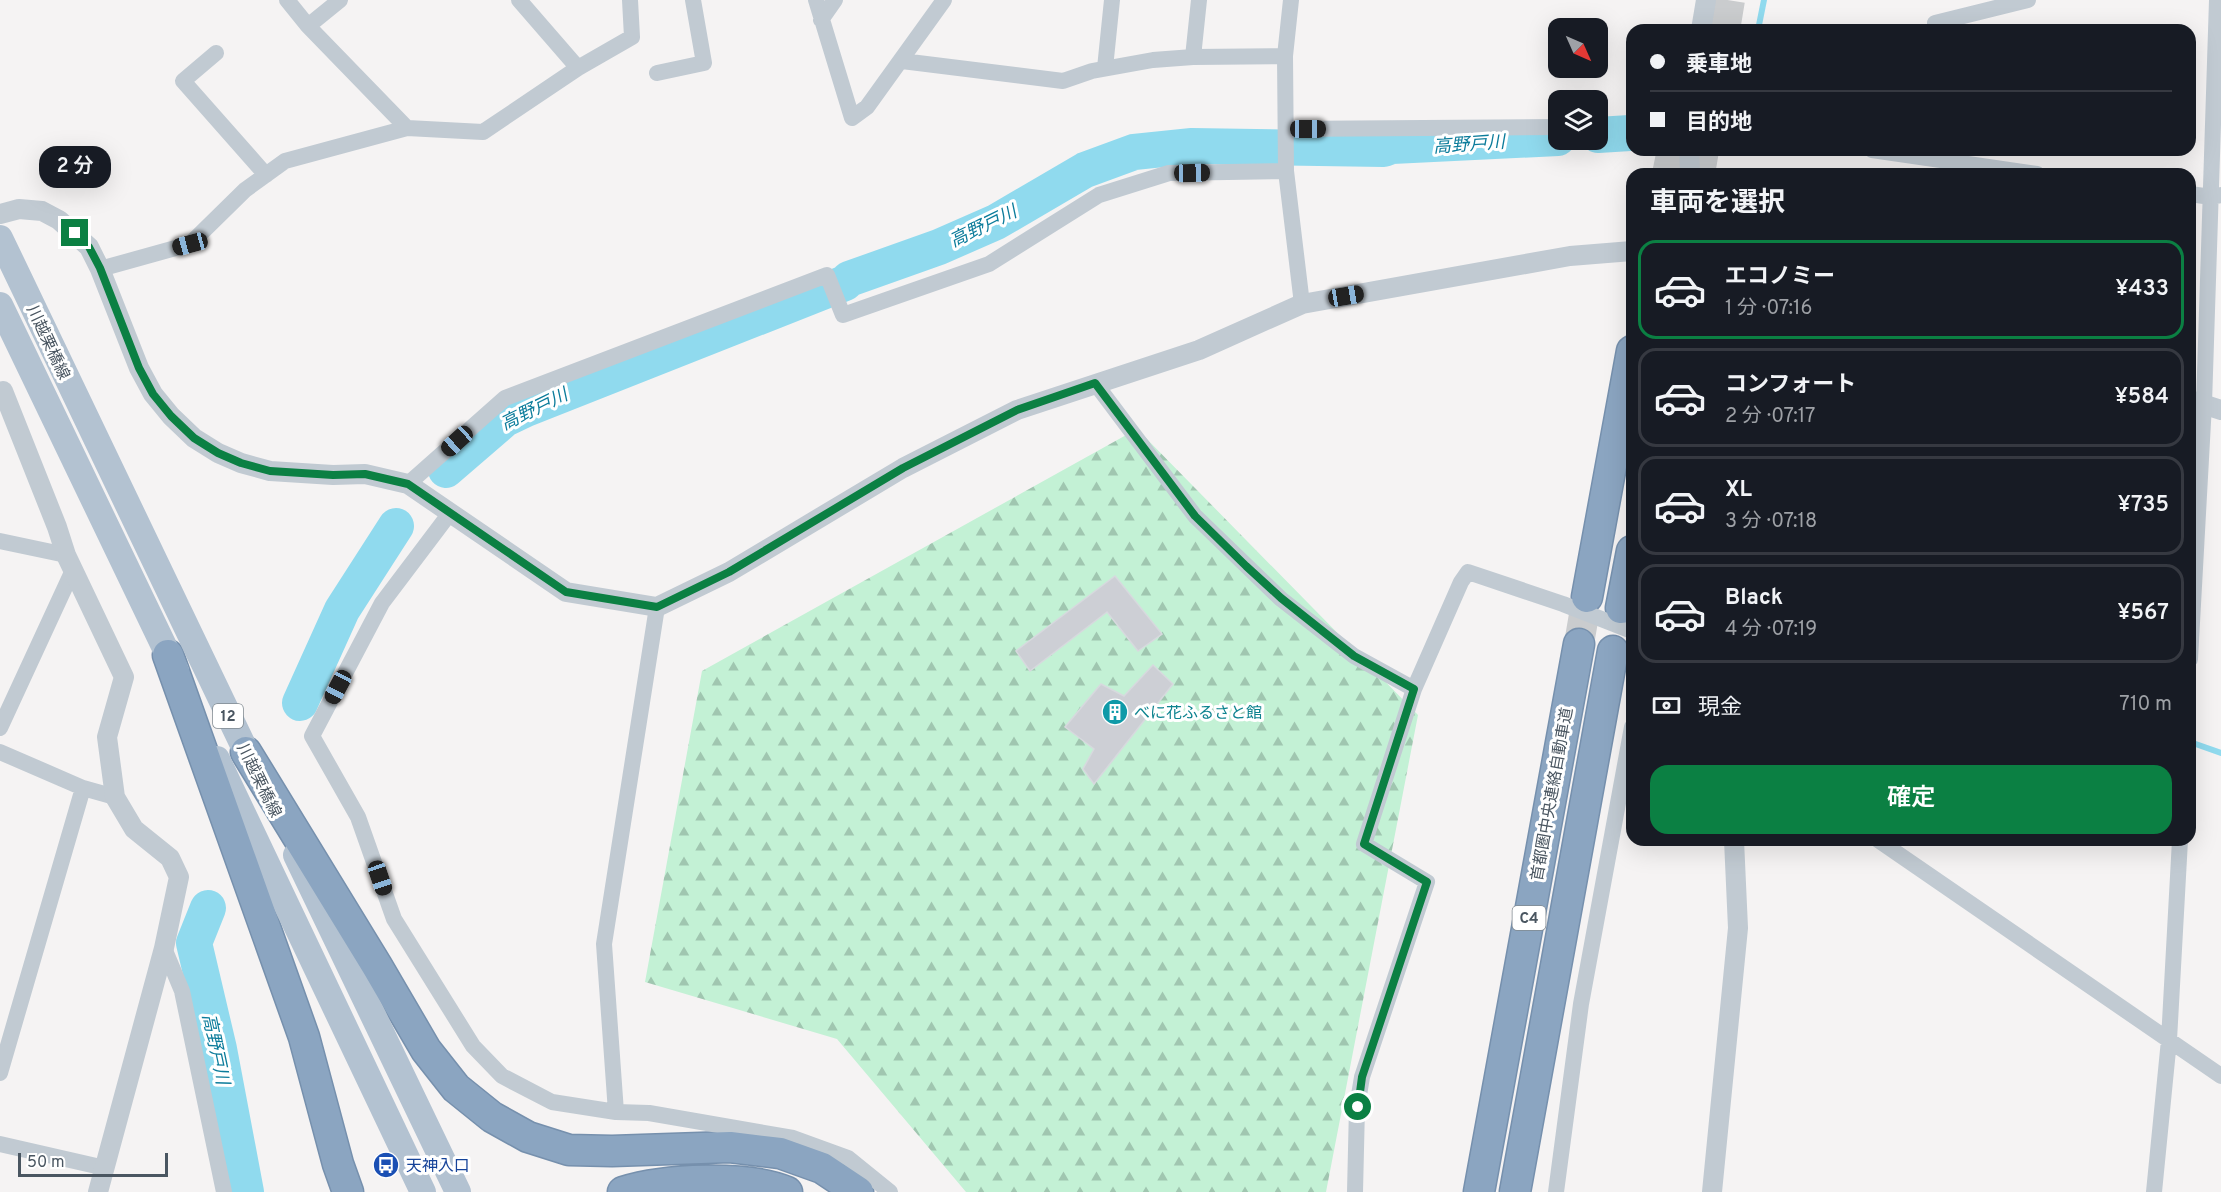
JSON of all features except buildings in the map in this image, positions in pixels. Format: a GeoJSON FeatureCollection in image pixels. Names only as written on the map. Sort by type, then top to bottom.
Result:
{"type":"FeatureCollection","features":[{"type":"Feature","properties":{"kind":"highway"},"geometry":{"type":"LineString","coordinates":[[1587,597],[1626,384]]}},
{"type":"Feature","properties":{"kind":"highway","name":"C4"},"geometry":{"type":"LineString","coordinates":[[1515,1192],[1622,630],[1626,598]]}},
{"type":"Feature","properties":{"kind":"highway","name":"首都圏中央連絡自動車道"},"geometry":{"type":"LineString","coordinates":[[1479,1192],[1579,644]]}},
{"type":"Feature","properties":{"kind":"highway"},"geometry":{"type":"LineString","coordinates":[[168,655],[304,1037],[338,1164],[348,1192]]}},
{"type":"Feature","properties":{"kind":"highway"},"geometry":{"type":"LineString","coordinates":[[246,752],[426,1050],[456,1088],[492,1116],[528,1137],[569,1150],[612,1151],[730,1147],[780,1154],[822,1168],[858,1192]]}},
{"type":"Feature","properties":{"kind":"highway"},"geometry":{"type":"LineString","coordinates":[[1463,1192],[1515,993]]}},
{"type":"Feature","properties":{"kind":"highway"},"geometry":{"type":"LineString","coordinates":[[1524,1192],[1538,1065]]}},
{"type":"Feature","properties":{"kind":"highway"},"geometry":{"type":"LineString","coordinates":[[623,1192],[688,1181],[742,1182],[787,1192]]}},
{"type":"Feature","properties":{"kind":"main road","name":"川越栗橋線"},"geometry":{"type":"LineString","coordinates":[[0,238],[458,1192]]}},
{"type":"Feature","properties":{"kind":"main road","name":"川越栗橋線"},"geometry":{"type":"LineString","coordinates":[[0,306],[423,1192]]}},
{"type":"Feature","properties":{"kind":"street"},"geometry":{"type":"LineString","coordinates":[[287,0],[308,26],[407,128]]}},
{"type":"Feature","properties":{"kind":"street"},"geometry":{"type":"LineString","coordinates":[[308,26],[340,0]]}},
{"type":"Feature","properties":{"kind":"street"},"geometry":{"type":"LineString","coordinates":[[519,0],[578,68]]}},
{"type":"Feature","properties":{"kind":"street"},"geometry":{"type":"LineString","coordinates":[[100,268],[190,244],[244,189],[285,161],[407,128],[483,132],[578,68],[632,37],[630,0]]}},
{"type":"Feature","properties":{"kind":"street"},"geometry":{"type":"LineString","coordinates":[[657,73],[704,63],[693,0]]}},
{"type":"Feature","properties":{"kind":"street"},"geometry":{"type":"LineString","coordinates":[[816,0],[852,118],[867,107],[944,0]]}},
{"type":"Feature","properties":{"kind":"street"},"geometry":{"type":"LineString","coordinates":[[821,20],[835,0]]}},
{"type":"Feature","properties":{"kind":"street"},"geometry":{"type":"LineString","coordinates":[[1105,68],[1112,0]]}},
{"type":"Feature","properties":{"kind":"street"},"geometry":{"type":"LineString","coordinates":[[1193,57],[1199,0]]}},
{"type":"Feature","properties":{"kind":"street"},"geometry":{"type":"LineString","coordinates":[[1291,0],[1285,56],[1286,171],[1302,304]]}},
{"type":"Feature","properties":{"kind":"street"},"geometry":{"type":"LineString","coordinates":[[1702,24],[1706,0]]}},
{"type":"Feature","properties":{"kind":"street"},"geometry":{"type":"LineString","coordinates":[[1935,24],[2028,0]]}},
{"type":"Feature","properties":{"kind":"street"},"geometry":{"type":"LineString","coordinates":[[2196,557],[2216,196],[2217,0]]}},
{"type":"Feature","properties":{"kind":"street"},"geometry":{"type":"LineString","coordinates":[[216,53],[183,81],[266,175]]}},
{"type":"Feature","properties":{"kind":"street"},"geometry":{"type":"LineString","coordinates":[[902,61],[1063,81],[1092,70],[1153,60],[1285,56]]}},
{"type":"Feature","properties":{"kind":"street"},"geometry":{"type":"LineString","coordinates":[[1286,129],[1548,127]]}},
{"type":"Feature","properties":{"kind":"street"},"geometry":{"type":"LineString","coordinates":[[1957,157],[2009,168]]}},
{"type":"Feature","properties":{"kind":"street"},"geometry":{"type":"LineString","coordinates":[[408,484],[505,398],[827,275],[843,315],[989,264],[1099,195],[1169,173],[1286,171]]}},
{"type":"Feature","properties":{"kind":"street"},"geometry":{"type":"LineString","coordinates":[[2196,194],[2216,196]]}},
{"type":"Feature","properties":{"kind":"street"},"geometry":{"type":"LineString","coordinates":[[0,214],[19,209],[42,211],[59,220],[89,247],[100,268],[139,368],[153,394],[171,416],[194,438],[218,453],[241,463],[270,471],[333,475],[365,474],[408,484],[566,592],[657,607],[729,572],[903,468],[1017,410],[1199,350],[1302,304],[1570,256],[1626,251]]}},
{"type":"Feature","properties":{"kind":"street"},"geometry":{"type":"LineString","coordinates":[[1095,383],[1195,516],[1246,566],[1281,598],[1354,656],[1414,689]]}},
{"type":"Feature","properties":{"kind":"street"},"geometry":{"type":"LineString","coordinates":[[1,390],[70,562],[124,677],[107,737],[115,797],[134,829],[170,858],[179,877],[165,948],[98,1192]]}},
{"type":"Feature","properties":{"kind":"street"},"geometry":{"type":"LineString","coordinates":[[450,513],[382,603],[312,736],[358,817],[394,919],[473,1046],[502,1076],[552,1102],[616,1112],[649,1113],[793,1138],[848,1158],[890,1192]]}},
{"type":"Feature","properties":{"kind":"street"},"geometry":{"type":"LineString","coordinates":[[0,541],[70,562]]}},
{"type":"Feature","properties":{"kind":"street"},"geometry":{"type":"LineString","coordinates":[[0,728],[70,562]]}},
{"type":"Feature","properties":{"kind":"street"},"geometry":{"type":"LineString","coordinates":[[1356,1192],[1358,1107],[1362,1077],[1427,882],[1364,844],[1414,689],[1461,582],[1468,572],[1563,604],[1622,630]]}},
{"type":"Feature","properties":{"kind":"street"},"geometry":{"type":"LineString","coordinates":[[616,1112],[604,944],[657,607]]}},
{"type":"Feature","properties":{"kind":"street"},"geometry":{"type":"LineString","coordinates":[[0,752],[83,788],[115,797]]}},
{"type":"Feature","properties":{"kind":"street"},"geometry":{"type":"LineString","coordinates":[[1556,1192],[1581,1004],[1626,760]]}},
{"type":"Feature","properties":{"kind":"street"},"geometry":{"type":"LineString","coordinates":[[0,1072],[83,788]]}},
{"type":"Feature","properties":{"kind":"street"},"geometry":{"type":"LineString","coordinates":[[1712,1192],[1738,928],[1734,846]]}},
{"type":"Feature","properties":{"kind":"street"},"geometry":{"type":"LineString","coordinates":[[1887,846],[2221,1076]]}},
{"type":"Feature","properties":{"kind":"street"},"geometry":{"type":"LineString","coordinates":[[2154,1192],[2169,1041],[2180,846]]}},
{"type":"Feature","properties":{"kind":"street"},"geometry":{"type":"LineString","coordinates":[[165,948],[182,992],[224,1192]]}},
{"type":"Feature","properties":{"kind":"street"},"geometry":{"type":"LineString","coordinates":[[0,1144],[105,1168]]}},
{"type":"Feature","properties":{"kind":"green space"},"geometry":{"type":"Polygon","coordinates":[[[1137,429],[1418,715],[1326,1192],[966,1192],[837,1039],[645,982],[702,671],[1137,429]]]}},
{"type":"Feature","properties":{"kind":"waterway","name":"高野戸川"},"geometry":{"type":"LineString","coordinates":[[1759,24],[1764,0]]}},
{"type":"Feature","properties":{"kind":"waterway","name":"高野戸川"},"geometry":{"type":"LineString","coordinates":[[1608,134],[1626,133]]}},
{"type":"Feature","properties":{"kind":"waterway","name":"高野戸川"},"geometry":{"type":"LineString","coordinates":[[446,470],[505,419],[526,409],[845,283],[849,279],[939,247],[996,222],[1085,170],[1134,152],[1192,146],[1384,149],[1392,146],[1548,138]]}},
{"type":"Feature","properties":{"kind":"waterway","name":"高野戸川"},"geometry":{"type":"LineString","coordinates":[[300,703],[342,610],[396,526]]}},
{"type":"Feature","properties":{"kind":"waterway"},"geometry":{"type":"LineString","coordinates":[[2196,744],[2221,753]]}},
{"type":"Feature","properties":{"kind":"waterway","name":"高野戸川"},"geometry":{"type":"LineString","coordinates":[[208,908],[194,943],[219,1049],[246,1192]]}},
{"type":"Feature","properties":{"kind":"tunnel"},"geometry":{"type":"LineString","coordinates":[[1726,24],[1730,0]]}},
{"type":"Feature","properties":{"kind":"tunnel"},"geometry":{"type":"LineString","coordinates":[[1668,168],[1671,156]]}},
{"type":"Feature","properties":{"kind":"tunnel"},"geometry":{"type":"LineString","coordinates":[[1701,168],[1703,156]]}},
{"type":"Feature","properties":{"kind":"tunnel"},"geometry":{"type":"LineString","coordinates":[[1579,644],[1587,597]]}},
{"type":"Feature","properties":{"kind":"place","name":"べに花ふるさと館"},"geometry":{"type":"Point","coordinates":[1115,712]}},
{"type":"Feature","properties":{"kind":"place","name":"天神入口"},"geometry":{"type":"Point","coordinates":[386,1165]}},
{"type":"Feature","properties":{"kind":"route"},"geometry":{"type":"LineString","coordinates":[[75,233],[89,247],[100,268],[139,368],[153,394],[171,416],[194,438],[218,453],[241,463],[270,471],[333,475],[365,474],[408,484],[566,592],[657,607],[729,572],[903,468],[1017,410],[1095,383],[1195,516],[1246,566],[1281,598],[1354,656],[1414,689],[1364,844],[1427,882],[1362,1077],[1358,1107]]}}]}
